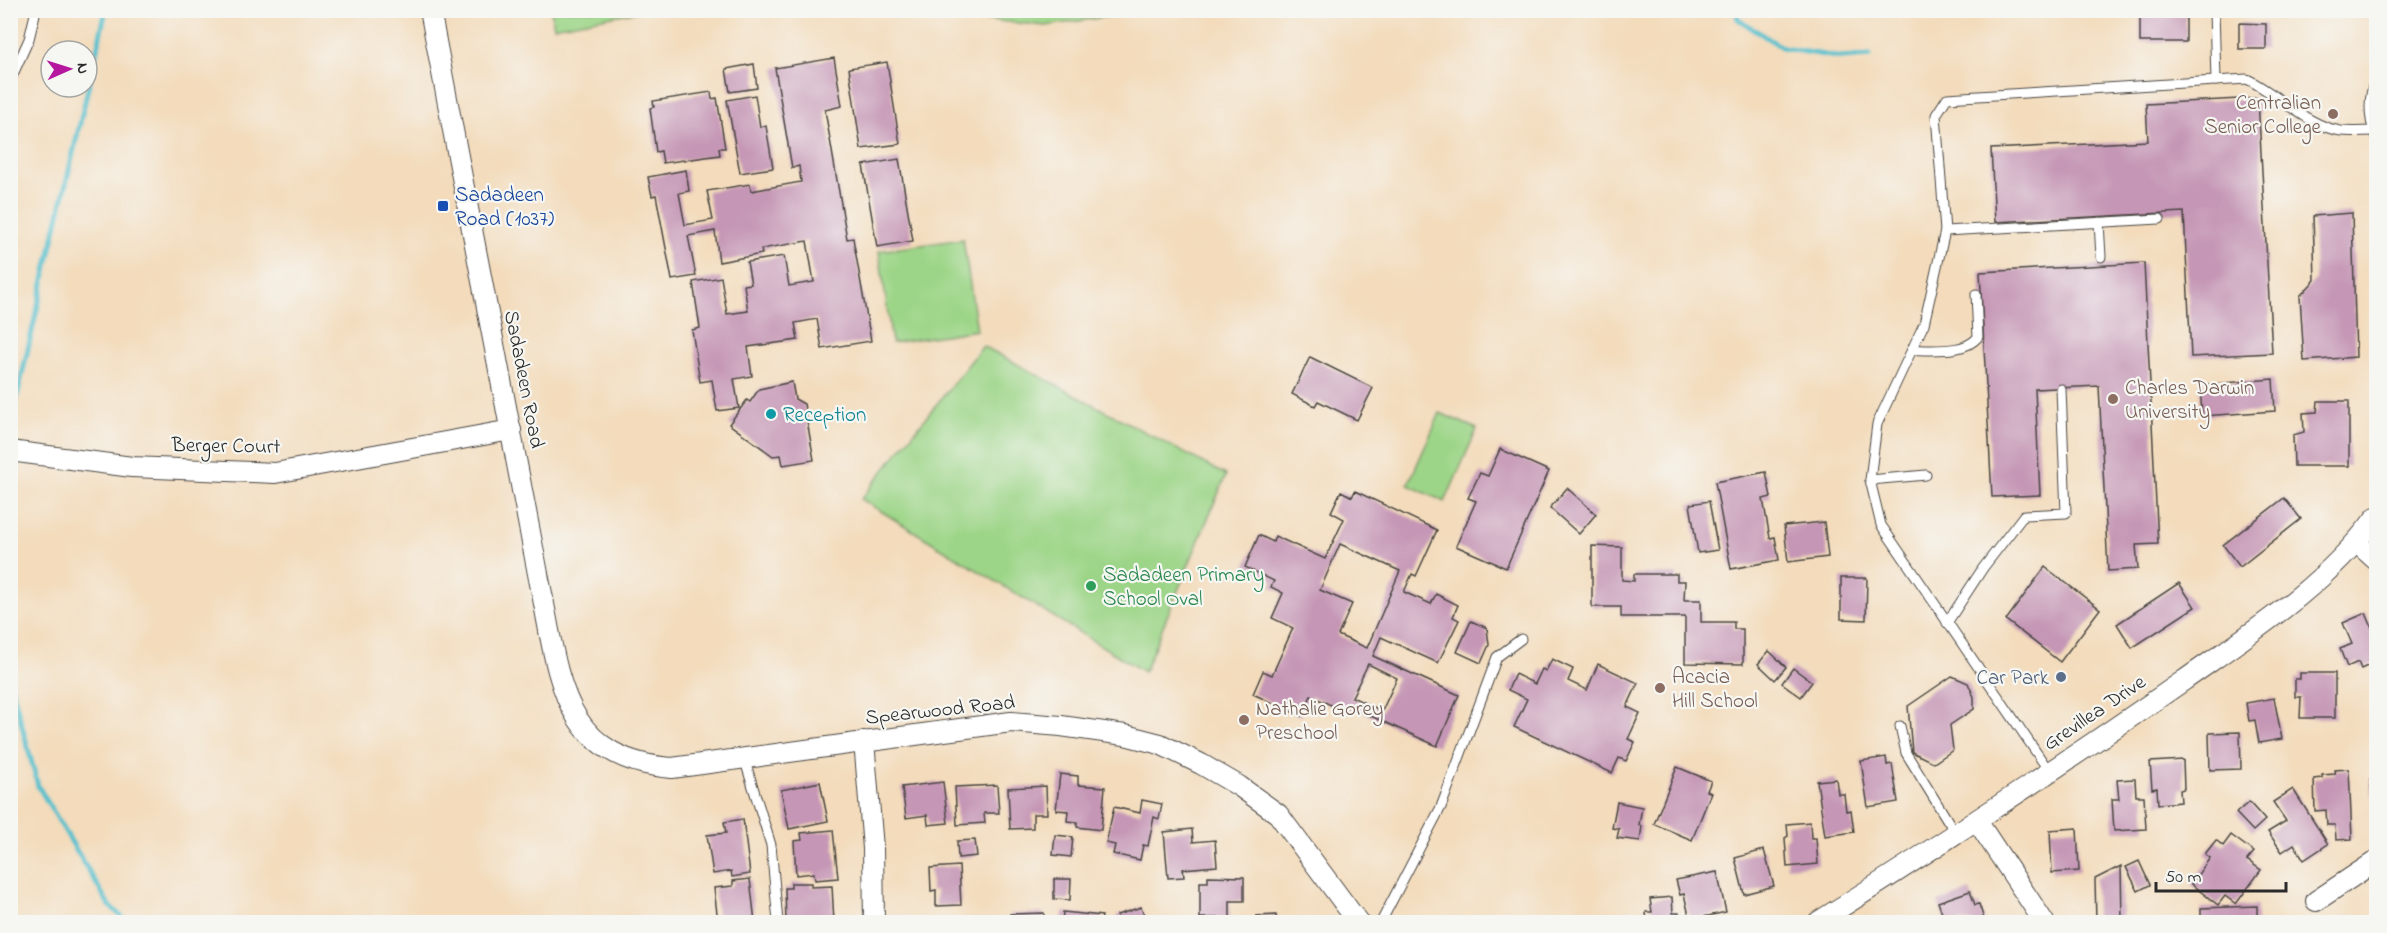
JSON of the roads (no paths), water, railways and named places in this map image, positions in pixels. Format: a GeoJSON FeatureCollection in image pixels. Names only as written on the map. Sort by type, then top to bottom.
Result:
{"type":"FeatureCollection","features":[{"type":"Feature","properties":{"kind":"street","name":"Sadadeen Road"},"geometry":{"type":"LineString","coordinates":[[430,10],[559,668],[569,704],[584,730],[601,746]]}},
{"type":"Feature","properties":{"kind":"street","name":"Berger Court"},"geometry":{"type":"LineString","coordinates":[[16,452],[132,467],[275,473],[511,430]]}},
{"type":"Feature","properties":{"kind":"street","name":"Grevillea Drive"},"geometry":{"type":"LineString","coordinates":[[1818,922],[1977,821],[2233,645],[2310,587],[2357,543],[2376,517]]}},
{"type":"Feature","properties":{"kind":"street"},"geometry":{"type":"LineString","coordinates":[[2357,543],[2376,560]]}},
{"type":"Feature","properties":{"kind":"street","name":"Spearwood Road"},"geometry":{"type":"LineString","coordinates":[[601,746],[635,762],[664,767],[1011,722],[1103,732],[1160,744],[1230,780],[1278,814],[1358,922]]}},
{"type":"Feature","properties":{"kind":"street"},"geometry":{"type":"LineString","coordinates":[[864,741],[873,848],[874,922]]}},
{"type":"Feature","properties":{"kind":"street"},"geometry":{"type":"LineString","coordinates":[[1977,821],[2044,922]]}},
{"type":"Feature","properties":{"kind":"street"},"geometry":{"type":"LineString","coordinates":[[2316,901],[2376,861]]}},
{"type":"Feature","properties":{"kind":"lane"},"geometry":{"type":"LineString","coordinates":[[10,81],[29,39],[36,10]]}},
{"type":"Feature","properties":{"kind":"lane"},"geometry":{"type":"LineString","coordinates":[[2214,10],[2216,81]]}},
{"type":"Feature","properties":{"kind":"lane"},"geometry":{"type":"LineString","coordinates":[[2049,771],[1881,525],[1870,480],[1877,424],[1924,324],[1946,231],[1936,115],[1947,98],[2247,79],[2265,88],[2299,114],[2339,131],[2375,134],[2370,100],[2376,78]]}},
{"type":"Feature","properties":{"kind":"lane"},"geometry":{"type":"LineString","coordinates":[[1946,231],[2160,219]]}},
{"type":"Feature","properties":{"kind":"lane"},"geometry":{"type":"LineString","coordinates":[[2099,222],[2100,256]]}},
{"type":"Feature","properties":{"kind":"lane"},"geometry":{"type":"LineString","coordinates":[[1912,350],[1964,347],[1972,344],[1978,337],[1976,294]]}},
{"type":"Feature","properties":{"kind":"lane"},"geometry":{"type":"LineString","coordinates":[[1947,623],[1983,568],[2024,515],[2066,513],[2061,389]]}},
{"type":"Feature","properties":{"kind":"lane"},"geometry":{"type":"LineString","coordinates":[[1870,480],[1926,475]]}},
{"type":"Feature","properties":{"kind":"lane"},"geometry":{"type":"LineString","coordinates":[[1381,922],[1441,807],[1497,657],[1521,639]]}},
{"type":"Feature","properties":{"kind":"lane"},"geometry":{"type":"LineString","coordinates":[[1900,726],[1906,753],[1956,834]]}},
{"type":"Feature","properties":{"kind":"lane"},"geometry":{"type":"LineString","coordinates":[[744,758],[771,845],[778,922]]}},
{"type":"Feature","properties":{"kind":"waterway"},"geometry":{"type":"LineString","coordinates":[[10,427],[106,10]]}},
{"type":"Feature","properties":{"kind":"waterway"},"geometry":{"type":"LineString","coordinates":[[1736,10],[1738,19],[1783,48],[1842,58],[1870,56]]}},
{"type":"Feature","properties":{"kind":"waterway"},"geometry":{"type":"LineString","coordinates":[[10,681],[38,786],[109,905],[127,922]]}},
{"type":"Feature","properties":{"kind":"place","name":"Centralian Senior College"},"geometry":{"type":"Point","coordinates":[2333,114]}},
{"type":"Feature","properties":{"kind":"place","name":"Sadadeen Road (1037)"},"geometry":{"type":"Point","coordinates":[443,206]}},
{"type":"Feature","properties":{"kind":"place","name":"Charles Darwin University"},"geometry":{"type":"Point","coordinates":[2113,399]}},
{"type":"Feature","properties":{"kind":"place","name":"Reception"},"geometry":{"type":"Point","coordinates":[771,414]}},
{"type":"Feature","properties":{"kind":"place","name":"Sadadeen Primary School Oval"},"geometry":{"type":"Point","coordinates":[1091,586]}},
{"type":"Feature","properties":{"kind":"place","name":"Car Park"},"geometry":{"type":"Point","coordinates":[2061,677]}},
{"type":"Feature","properties":{"kind":"place","name":"Acacia Hill School"},"geometry":{"type":"Point","coordinates":[1660,688]}},
{"type":"Feature","properties":{"kind":"place","name":"Nathalie Gorey Preschool"},"geometry":{"type":"Point","coordinates":[1244,720]}}]}
